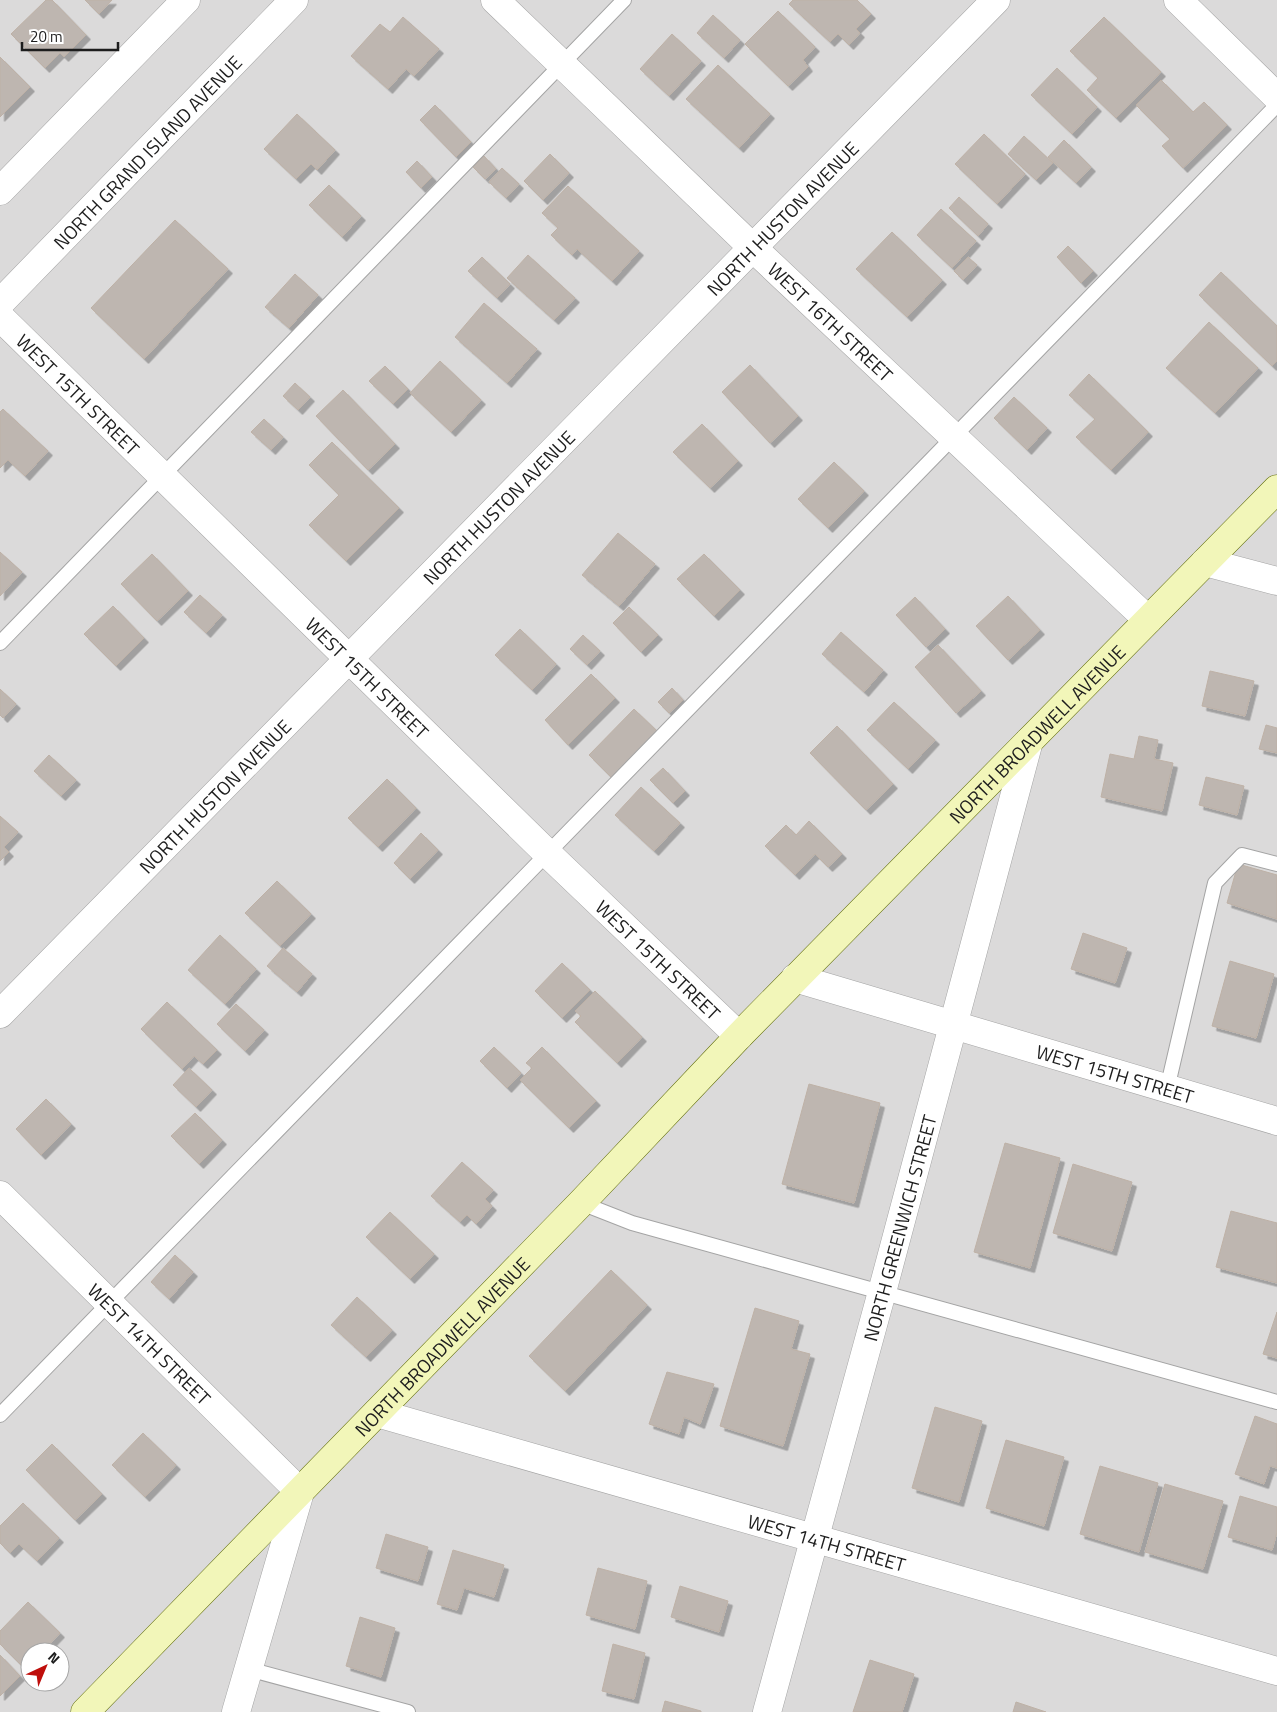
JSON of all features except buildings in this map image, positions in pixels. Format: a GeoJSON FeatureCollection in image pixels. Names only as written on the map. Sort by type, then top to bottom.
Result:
{"type":"FeatureCollection","features":[{"type":"Feature","properties":{"kind":"main road","name":"NORTH BROADWELL AVENUE"},"geometry":{"type":"LineString","coordinates":[[85,1712],[581,1203],[739,1036],[1277,489]]}},
{"type":"Feature","properties":{"kind":"street"},"geometry":{"type":"LineString","coordinates":[[0,191],[186,0]]}},
{"type":"Feature","properties":{"kind":"street","name":"NORTH GRAND ISLAND AVENUE"},"geometry":{"type":"LineString","coordinates":[[0,303],[294,0]]}},
{"type":"Feature","properties":{"kind":"street","name":"WEST 16TH STREET"},"geometry":{"type":"LineString","coordinates":[[495,0],[753,248],[1148,620]]}},
{"type":"Feature","properties":{"kind":"street","name":"NORTH HUSTON AVENUE"},"geometry":{"type":"LineString","coordinates":[[0,1014],[996,0]]}},
{"type":"Feature","properties":{"kind":"street"},"geometry":{"type":"LineString","coordinates":[[1178,0],[1277,97]]}},
{"type":"Feature","properties":{"kind":"street","name":"WEST 15TH STREET"},"geometry":{"type":"LineString","coordinates":[[0,317],[547,853],[739,1036]]}},
{"type":"Feature","properties":{"kind":"street"},"geometry":{"type":"LineString","coordinates":[[1206,562],[1277,581]]}},
{"type":"Feature","properties":{"kind":"street","name":"NORTH GREENWICH STREET"},"geometry":{"type":"LineString","coordinates":[[767,1712],[882,1292],[1029,741]]}},
{"type":"Feature","properties":{"kind":"street"},"geometry":{"type":"LineString","coordinates":[[796,978],[954,1025]]}},
{"type":"Feature","properties":{"kind":"street","name":"WEST 15TH STREET"},"geometry":{"type":"LineString","coordinates":[[954,1025],[1277,1122]]}},
{"type":"Feature","properties":{"kind":"street","name":"WEST 14TH STREET"},"geometry":{"type":"LineString","coordinates":[[0,1195],[300,1492]]}},
{"type":"Feature","properties":{"kind":"street","name":"WEST 14TH STREET"},"geometry":{"type":"LineString","coordinates":[[377,1413],[1277,1671]]}},
{"type":"Feature","properties":{"kind":"street"},"geometry":{"type":"LineString","coordinates":[[236,1712],[300,1492]]}},
{"type":"Feature","properties":{"kind":"lane"},"geometry":{"type":"LineString","coordinates":[[0,643],[624,0]]}},
{"type":"Feature","properties":{"kind":"lane"},"geometry":{"type":"LineString","coordinates":[[0,1415],[1277,105]]}},
{"type":"Feature","properties":{"kind":"lane"},"geometry":{"type":"LineString","coordinates":[[1167,1089],[1215,883],[1242,856],[1277,864]]}},
{"type":"Feature","properties":{"kind":"lane"},"geometry":{"type":"LineString","coordinates":[[581,1203],[632,1223],[1277,1402]]}},
{"type":"Feature","properties":{"kind":"lane"},"geometry":{"type":"LineString","coordinates":[[248,1669],[408,1712]]}},
{"type":"Feature","properties":{"kind":"shaded area"},"geometry":{"type":"Polygon","coordinates":[[[0,0],[1277,0],[1277,1712],[0,1712],[0,0]]]}}]}
